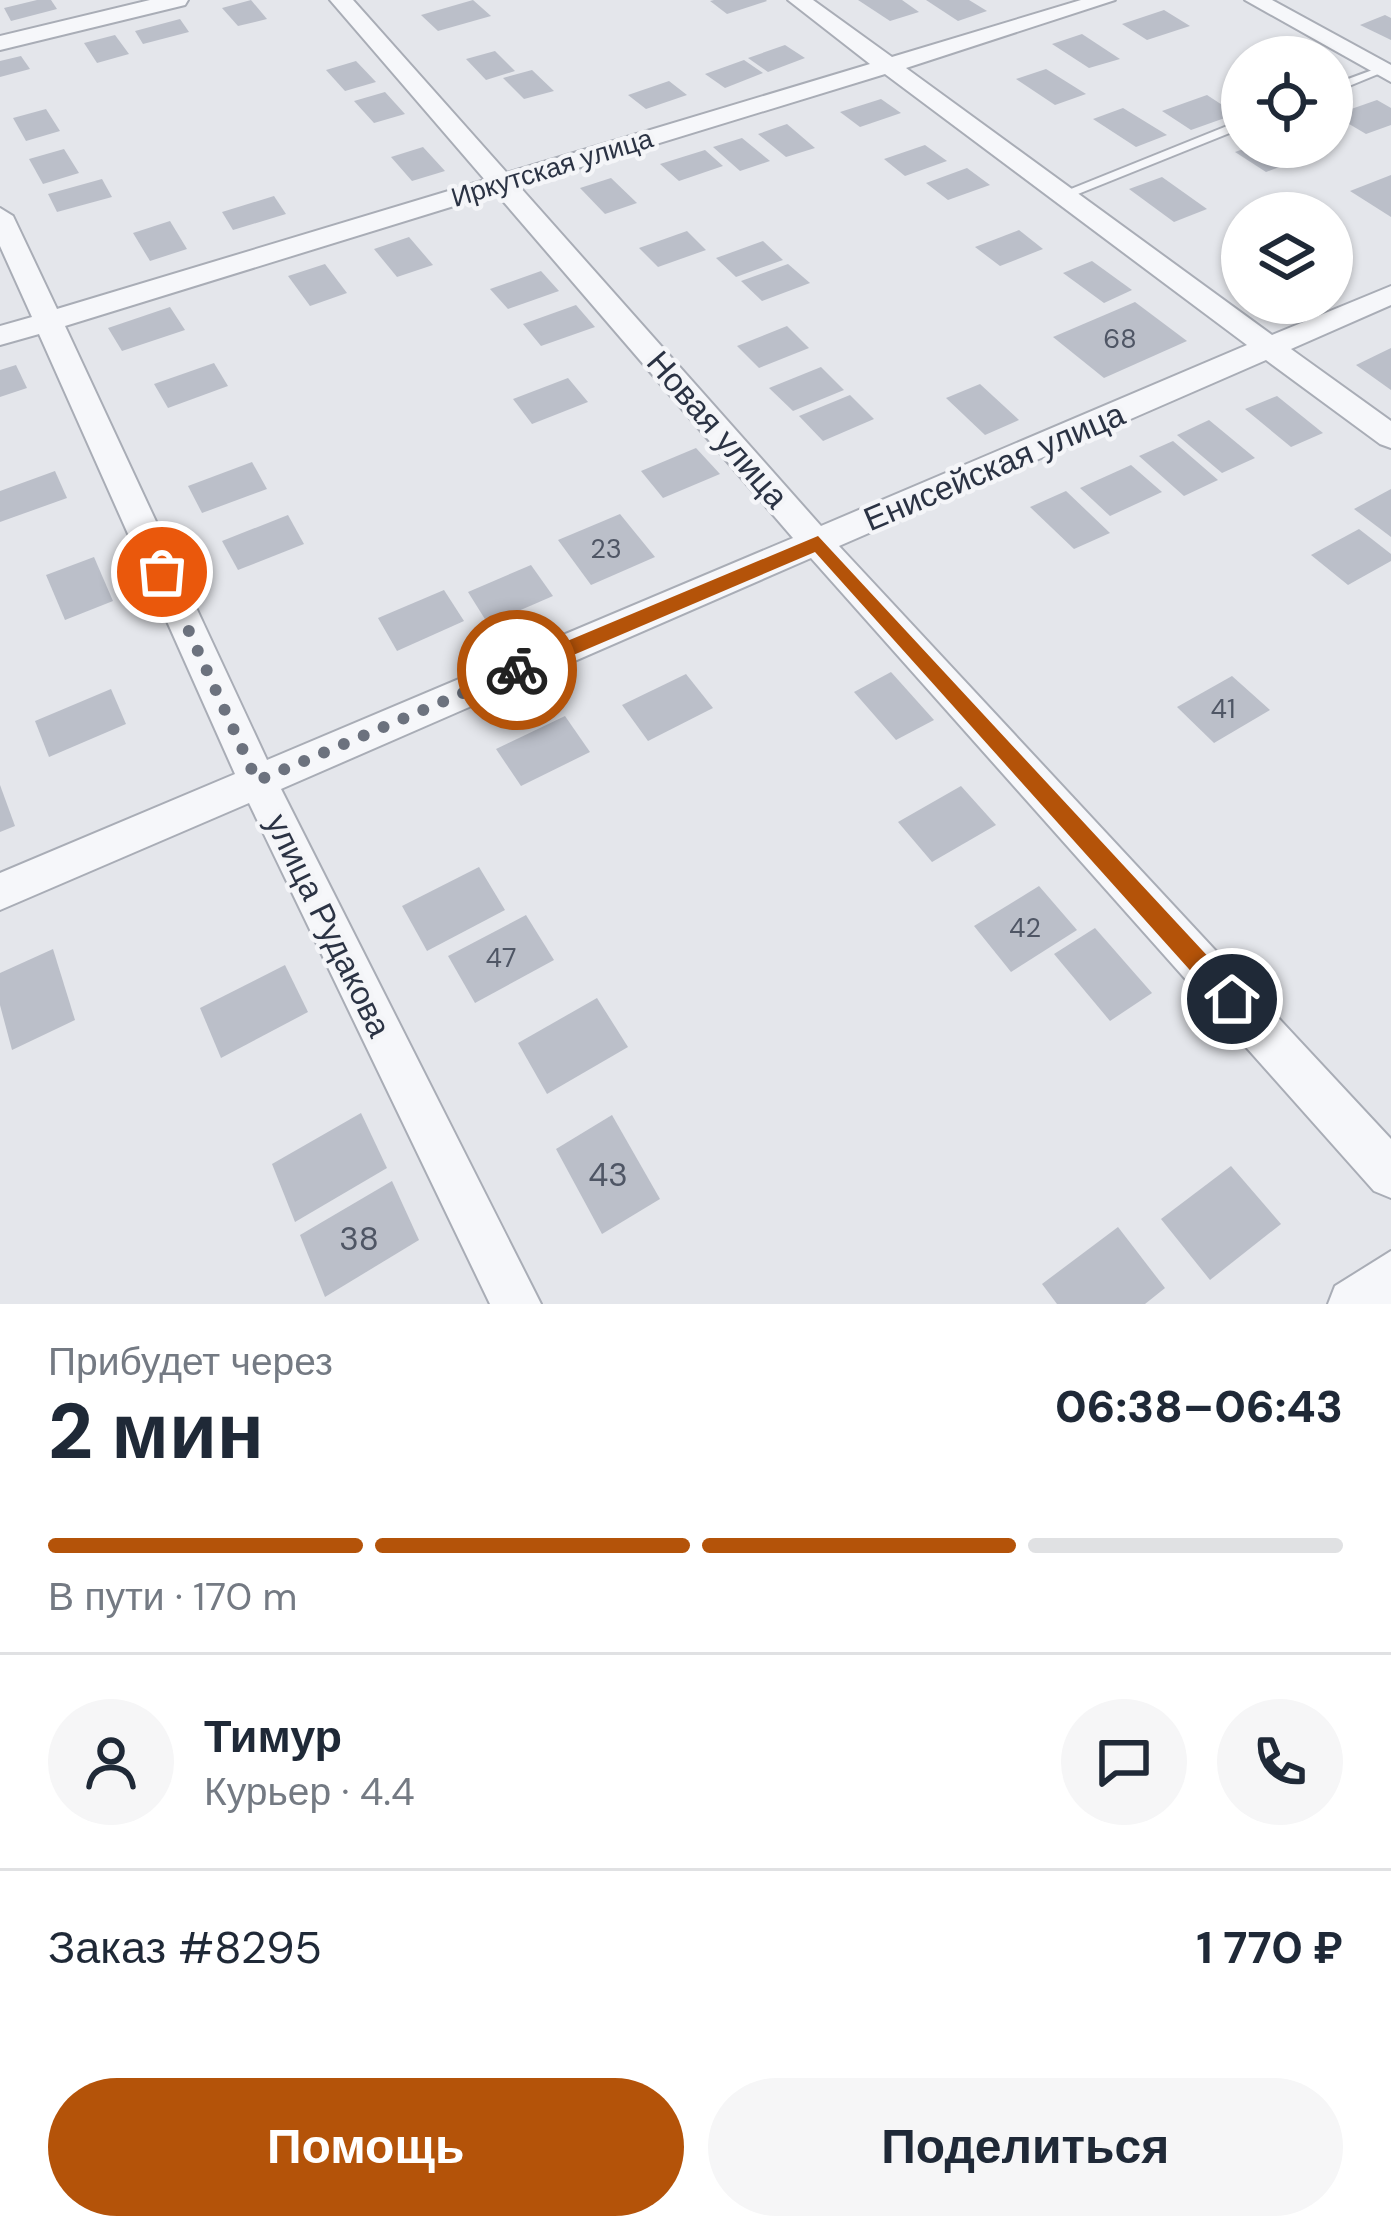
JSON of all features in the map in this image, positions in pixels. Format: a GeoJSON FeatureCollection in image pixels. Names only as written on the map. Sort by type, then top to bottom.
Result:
{"type":"FeatureCollection","features":[{"type":"Feature","properties":{"kind":"street"},"geometry":{"type":"LineString","coordinates":[[0,43],[177,0]]}},
{"type":"Feature","properties":{"kind":"street","name":"Новая улица"},"geometry":{"type":"LineString","coordinates":[[341,0],[818,543],[1391,1174]]}},
{"type":"Feature","properties":{"kind":"street"},"geometry":{"type":"LineString","coordinates":[[799,0],[1391,437]]}},
{"type":"Feature","properties":{"kind":"street","name":"Иркутская улица"},"geometry":{"type":"LineString","coordinates":[[0,336],[1104,0]]}},
{"type":"Feature","properties":{"kind":"street"},"geometry":{"type":"LineString","coordinates":[[1256,0],[1386,72]]}},
{"type":"Feature","properties":{"kind":"street","name":"улица Рудакова"},"geometry":{"type":"LineString","coordinates":[[0,215],[257,781],[515,1304]]}},
{"type":"Feature","properties":{"kind":"street","name":"Енисейская улица"},"geometry":{"type":"LineString","coordinates":[[0,892],[1391,295]]}},
{"type":"Feature","properties":{"kind":"street"},"geometry":{"type":"LineString","coordinates":[[1353,1304],[1391,1276]]}},
{"type":"Feature","properties":{"kind":"lane"},"geometry":{"type":"LineString","coordinates":[[1353,82],[1386,72]]}},
{"type":"Feature","properties":{"kind":"lane"},"geometry":{"type":"LineString","coordinates":[[1063,195],[1221,132]]}},
{"type":"Feature","properties":{"kind":"building"},"geometry":{"type":"Polygon","coordinates":[[[51,0],[57,9],[11,21],[4,8],[51,0]]]}},
{"type":"Feature","properties":{"kind":"building"},"geometry":{"type":"Polygon","coordinates":[[[251,0],[267,19],[238,26],[222,8],[251,0]]]}},
{"type":"Feature","properties":{"kind":"building"},"geometry":{"type":"Polygon","coordinates":[[[473,0],[491,16],[438,31],[421,15],[473,0]]]}},
{"type":"Feature","properties":{"kind":"building"},"geometry":{"type":"Polygon","coordinates":[[[858,0],[902,0],[919,12],[890,21],[858,0]]]}},
{"type":"Feature","properties":{"kind":"building"},"geometry":{"type":"Polygon","coordinates":[[[926,0],[969,0],[987,11],[958,21],[926,0]]]}},
{"type":"Feature","properties":{"kind":"building"},"geometry":{"type":"Polygon","coordinates":[[[710,1],[767,1],[727,14],[710,1]]]}},
{"type":"Feature","properties":{"kind":"building"},"geometry":{"type":"Polygon","coordinates":[[[1164,10],[1190,26],[1147,40],[1122,24],[1164,10]]]}},
{"type":"Feature","properties":{"kind":"building"},"geometry":{"type":"Polygon","coordinates":[[[1385,15],[1391,18],[1391,40],[1360,25],[1385,15]]]}},
{"type":"Feature","properties":{"kind":"building"},"geometry":{"type":"Polygon","coordinates":[[[180,19],[189,32],[143,44],[135,31],[180,19]]]}},
{"type":"Feature","properties":{"kind":"building"},"geometry":{"type":"Polygon","coordinates":[[[1082,34],[1120,59],[1089,68],[1052,44],[1082,34]]]}},
{"type":"Feature","properties":{"kind":"building"},"geometry":{"type":"Polygon","coordinates":[[[115,35],[129,54],[97,63],[84,43],[115,35]]]}},
{"type":"Feature","properties":{"kind":"building"},"geometry":{"type":"Polygon","coordinates":[[[785,45],[805,58],[768,72],[748,58],[785,45]]]}},
{"type":"Feature","properties":{"kind":"building"},"geometry":{"type":"Polygon","coordinates":[[[495,51],[515,71],[486,80],[466,59],[495,51]]]}},
{"type":"Feature","properties":{"kind":"building"},"geometry":{"type":"Polygon","coordinates":[[[21,56],[30,69],[0,77],[0,61],[21,56]]]}},
{"type":"Feature","properties":{"kind":"building"},"geometry":{"type":"Polygon","coordinates":[[[744,60],[763,73],[725,88],[705,74],[744,60]]]}},
{"type":"Feature","properties":{"kind":"building"},"geometry":{"type":"Polygon","coordinates":[[[356,61],[376,82],[345,91],[326,70],[356,61]]]}},
{"type":"Feature","properties":{"kind":"building"},"geometry":{"type":"Polygon","coordinates":[[[1046,69],[1086,94],[1055,105],[1016,79],[1046,69]]]}},
{"type":"Feature","properties":{"kind":"building"},"geometry":{"type":"Polygon","coordinates":[[[532,70],[554,91],[524,99],[503,78],[532,70]]]}},
{"type":"Feature","properties":{"kind":"building"},"geometry":{"type":"Polygon","coordinates":[[[669,81],[687,95],[646,109],[628,95],[669,81]]]}},
{"type":"Feature","properties":{"kind":"building"},"geometry":{"type":"Polygon","coordinates":[[[385,92],[405,114],[374,123],[354,101],[385,92]]]}},
{"type":"Feature","properties":{"kind":"building"},"geometry":{"type":"Polygon","coordinates":[[[1207,95],[1221,104],[1221,119],[1191,130],[1162,111],[1207,95]]]}},
{"type":"Feature","properties":{"kind":"building"},"geometry":{"type":"Polygon","coordinates":[[[881,99],[901,113],[860,127],[840,112],[881,99]]]}},
{"type":"Feature","properties":{"kind":"building"},"geometry":{"type":"Polygon","coordinates":[[[1377,100],[1391,108],[1391,125],[1366,134],[1353,126],[1353,108],[1377,100]]]}},
{"type":"Feature","properties":{"kind":"building"},"geometry":{"type":"Polygon","coordinates":[[[1123,108],[1167,135],[1136,147],[1093,119],[1123,108]]]}},
{"type":"Feature","properties":{"kind":"building"},"geometry":{"type":"Polygon","coordinates":[[[46,109],[60,131],[26,141],[13,118],[46,109]]]}},
{"type":"Feature","properties":{"kind":"building"},"geometry":{"type":"Polygon","coordinates":[[[787,124],[815,148],[786,157],[758,134],[787,124]]]}},
{"type":"Feature","properties":{"kind":"building"},"geometry":{"type":"Polygon","coordinates":[[[742,138],[770,161],[740,171],[713,147],[742,138]]]}},
{"type":"Feature","properties":{"kind":"building"},"geometry":{"type":"Polygon","coordinates":[[[925,145],[947,161],[905,176],[884,159],[925,145]]]}},
{"type":"Feature","properties":{"kind":"building"},"geometry":{"type":"Polygon","coordinates":[[[423,147],[445,171],[412,181],[391,157],[423,147]]]}},
{"type":"Feature","properties":{"kind":"building"},"geometry":{"type":"Polygon","coordinates":[[[64,149],[79,173],[43,184],[29,159],[64,149]]]}},
{"type":"Feature","properties":{"kind":"building"},"geometry":{"type":"Polygon","coordinates":[[[705,150],[723,166],[679,181],[660,164],[705,150]]]}},
{"type":"Feature","properties":{"kind":"building"},"geometry":{"type":"Polygon","coordinates":[[[967,168],[990,185],[948,200],[926,183],[967,168]]]}},
{"type":"Feature","properties":{"kind":"building"},"geometry":{"type":"Polygon","coordinates":[[[1391,175],[1391,217],[1353,192],[1391,175]]]}},
{"type":"Feature","properties":{"kind":"building"},"geometry":{"type":"Polygon","coordinates":[[[1162,177],[1207,209],[1174,222],[1129,189],[1162,177]]]}},
{"type":"Feature","properties":{"kind":"building"},"geometry":{"type":"Polygon","coordinates":[[[611,178],[637,203],[605,214],[580,188],[611,178]]]}},
{"type":"Feature","properties":{"kind":"building"},"geometry":{"type":"Polygon","coordinates":[[[102,179],[112,197],[57,212],[48,194],[102,179]]]}},
{"type":"Feature","properties":{"kind":"building"},"geometry":{"type":"Polygon","coordinates":[[[274,196],[286,214],[233,230],[222,212],[274,196]]]}},
{"type":"Feature","properties":{"kind":"building"},"geometry":{"type":"Polygon","coordinates":[[[170,221],[187,249],[150,261],[133,233],[170,221]]]}},
{"type":"Feature","properties":{"kind":"building"},"geometry":{"type":"Polygon","coordinates":[[[1019,230],[1043,249],[1000,266],[975,247],[1019,230]]]}},
{"type":"Feature","properties":{"kind":"building"},"geometry":{"type":"Polygon","coordinates":[[[687,231],[706,250],[658,267],[639,248],[687,231]]]}},
{"type":"Feature","properties":{"kind":"building"},"geometry":{"type":"Polygon","coordinates":[[[409,237],[433,265],[397,277],[374,249],[409,237]]]}},
{"type":"Feature","properties":{"kind":"building"},"geometry":{"type":"Polygon","coordinates":[[[763,241],[783,260],[736,277],[716,258],[763,241]]]}},
{"type":"Feature","properties":{"kind":"building"},"geometry":{"type":"Polygon","coordinates":[[[1092,261],[1132,290],[1104,303],[1063,273],[1092,261]]]}},
{"type":"Feature","properties":{"kind":"building"},"geometry":{"type":"Polygon","coordinates":[[[325,264],[347,293],[310,306],[288,276],[325,264]]]}},
{"type":"Feature","properties":{"kind":"building"},"geometry":{"type":"Polygon","coordinates":[[[788,264],[810,283],[762,301],[741,281],[788,264]]]}},
{"type":"Feature","properties":{"kind":"building"},"geometry":{"type":"Polygon","coordinates":[[[541,271],[559,291],[508,309],[490,289],[541,271]]]}},
{"type":"Feature","properties":{"kind":"building"},"geometry":{"type":"Polygon","coordinates":[[[1135,302],[1187,341],[1104,378],[1053,337],[1135,302]]]}},
{"type":"Feature","properties":{"kind":"building"},"geometry":{"type":"Polygon","coordinates":[[[576,305],[595,327],[541,346],[523,324],[576,305]]]}},
{"type":"Feature","properties":{"kind":"building"},"geometry":{"type":"Polygon","coordinates":[[[170,307],[185,330],[122,351],[108,328],[170,307]]]}},
{"type":"Feature","properties":{"kind":"building"},"geometry":{"type":"Polygon","coordinates":[[[787,326],[809,348],[759,368],[737,346],[787,326]]]}},
{"type":"Feature","properties":{"kind":"building"},"geometry":{"type":"Polygon","coordinates":[[[1391,348],[1391,390],[1356,365],[1391,348]]]}},
{"type":"Feature","properties":{"kind":"building"},"geometry":{"type":"Polygon","coordinates":[[[214,363],[228,386],[168,408],[154,384],[214,363]]]}},
{"type":"Feature","properties":{"kind":"building"},"geometry":{"type":"Polygon","coordinates":[[[16,365],[27,388],[0,397],[0,370],[16,365]]]}},
{"type":"Feature","properties":{"kind":"building"},"geometry":{"type":"Polygon","coordinates":[[[821,367],[844,390],[793,411],[769,388],[821,367]]]}},
{"type":"Feature","properties":{"kind":"building"},"geometry":{"type":"Polygon","coordinates":[[[568,378],[588,402],[532,424],[513,399],[568,378]]]}},
{"type":"Feature","properties":{"kind":"building"},"geometry":{"type":"Polygon","coordinates":[[[980,384],[1019,420],[985,435],[946,398],[980,384]]]}},
{"type":"Feature","properties":{"kind":"building"},"geometry":{"type":"Polygon","coordinates":[[[850,395],[874,419],[823,441],[799,416],[850,395]]]}},
{"type":"Feature","properties":{"kind":"building"},"geometry":{"type":"Polygon","coordinates":[[[1277,396],[1323,433],[1291,447],[1245,409],[1277,396]]]}},
{"type":"Feature","properties":{"kind":"building"},"geometry":{"type":"Polygon","coordinates":[[[1209,420],[1255,458],[1222,473],[1177,435],[1209,420]]]}},
{"type":"Feature","properties":{"kind":"building"},"geometry":{"type":"Polygon","coordinates":[[[1173,441],[1218,480],[1184,496],[1139,456],[1173,441]]]}},
{"type":"Feature","properties":{"kind":"building"},"geometry":{"type":"Polygon","coordinates":[[[696,448],[720,474],[663,498],[641,471],[696,448]]]}},
{"type":"Feature","properties":{"kind":"building"},"geometry":{"type":"Polygon","coordinates":[[[252,462],[267,489],[202,513],[188,486],[252,462]]]}},
{"type":"Feature","properties":{"kind":"building"},"geometry":{"type":"Polygon","coordinates":[[[1131,465],[1162,492],[1110,516],[1080,488],[1131,465]]]}},
{"type":"Feature","properties":{"kind":"building"},"geometry":{"type":"Polygon","coordinates":[[[55,471],[67,498],[0,522],[0,491],[55,471]]]}},
{"type":"Feature","properties":{"kind":"building"},"geometry":{"type":"Polygon","coordinates":[[[1391,489],[1391,537],[1354,509],[1391,489]]]}},
{"type":"Feature","properties":{"kind":"building"},"geometry":{"type":"Polygon","coordinates":[[[1066,491],[1110,533],[1074,549],[1030,507],[1066,491]]]}},
{"type":"Feature","properties":{"kind":"building"},"geometry":{"type":"Polygon","coordinates":[[[620,514],[655,557],[591,585],[558,540],[620,514]]]}},
{"type":"Feature","properties":{"kind":"building"},"geometry":{"type":"Polygon","coordinates":[[[288,515],[304,544],[238,570],[222,541],[288,515]]]}},
{"type":"Feature","properties":{"kind":"building"},"geometry":{"type":"Polygon","coordinates":[[[1359,529],[1391,554],[1391,561],[1348,585],[1311,555],[1359,529]]]}},
{"type":"Feature","properties":{"kind":"building"},"geometry":{"type":"Polygon","coordinates":[[[94,557],[113,601],[65,620],[46,575],[94,557]]]}},
{"type":"Feature","properties":{"kind":"building"},"geometry":{"type":"Polygon","coordinates":[[[531,565],[553,596],[488,624],[468,592],[531,565]]]}},
{"type":"Feature","properties":{"kind":"building"},"geometry":{"type":"Polygon","coordinates":[[[444,590],[464,621],[397,651],[378,618],[444,590]]]}},
{"type":"Feature","properties":{"kind":"building"},"geometry":{"type":"Polygon","coordinates":[[[891,672],[934,720],[896,740],[854,692],[891,672]]]}},
{"type":"Feature","properties":{"kind":"building"},"geometry":{"type":"Polygon","coordinates":[[[686,674],[713,708],[648,741],[622,705],[686,674]]]}},
{"type":"Feature","properties":{"kind":"building"},"geometry":{"type":"Polygon","coordinates":[[[1232,676],[1270,710],[1214,743],[1177,707],[1232,676]]]}},
{"type":"Feature","properties":{"kind":"building"},"geometry":{"type":"Polygon","coordinates":[[[111,689],[126,724],[49,757],[35,721],[111,689]]]}},
{"type":"Feature","properties":{"kind":"building"},"geometry":{"type":"Polygon","coordinates":[[[565,716],[590,752],[521,786],[496,749],[565,716]]]}},
{"type":"Feature","properties":{"kind":"building"},"geometry":{"type":"Polygon","coordinates":[[[0,785],[15,826],[0,832],[0,785]]]}},
{"type":"Feature","properties":{"kind":"building"},"geometry":{"type":"Polygon","coordinates":[[[961,786],[996,825],[932,862],[898,822],[961,786]]]}},
{"type":"Feature","properties":{"kind":"building"},"geometry":{"type":"Polygon","coordinates":[[[479,867],[505,910],[427,951],[402,906],[479,867]]]}},
{"type":"Feature","properties":{"kind":"building"},"geometry":{"type":"Polygon","coordinates":[[[1039,886],[1077,930],[1011,972],[974,926],[1039,886]]]}},
{"type":"Feature","properties":{"kind":"building"},"geometry":{"type":"Polygon","coordinates":[[[526,915],[554,960],[475,1003],[448,956],[526,915]]]}},
{"type":"Feature","properties":{"kind":"building"},"geometry":{"type":"Polygon","coordinates":[[[1095,928],[1152,993],[1110,1021],[1054,954],[1095,928]]]}},
{"type":"Feature","properties":{"kind":"building"},"geometry":{"type":"Polygon","coordinates":[[[53,949],[75,1020],[12,1050],[0,1005],[0,973],[53,949]]]}},
{"type":"Feature","properties":{"kind":"building"},"geometry":{"type":"Polygon","coordinates":[[[285,965],[308,1012],[221,1058],[200,1008],[285,965]]]}},
{"type":"Feature","properties":{"kind":"building"},"geometry":{"type":"Polygon","coordinates":[[[597,998],[628,1047],[547,1094],[518,1043],[597,998]]]}},
{"type":"Feature","properties":{"kind":"building"},"geometry":{"type":"Polygon","coordinates":[[[361,1113],[387,1168],[295,1222],[272,1164],[361,1113]]]}},
{"type":"Feature","properties":{"kind":"building"},"geometry":{"type":"Polygon","coordinates":[[[612,1115],[660,1199],[602,1234],[556,1149],[612,1115]]]}},
{"type":"Feature","properties":{"kind":"building"},"geometry":{"type":"Polygon","coordinates":[[[1231,1166],[1281,1224],[1210,1280],[1161,1219],[1231,1166]]]}},
{"type":"Feature","properties":{"kind":"building"},"geometry":{"type":"Polygon","coordinates":[[[392,1181],[419,1240],[325,1297],[300,1235],[392,1181]]]}},
{"type":"Feature","properties":{"kind":"building"},"geometry":{"type":"Polygon","coordinates":[[[1118,1227],[1165,1288],[1145,1304],[1057,1304],[1042,1284],[1118,1227]]]}},
{"type":"Feature","properties":{"kind":"way so far"},"geometry":{"type":"LineString","coordinates":[[162,572],[257,781],[517,670]]}},
{"type":"Feature","properties":{"kind":"route"},"geometry":{"type":"LineString","coordinates":[[517,670],[818,543],[1232,999]]}}]}
